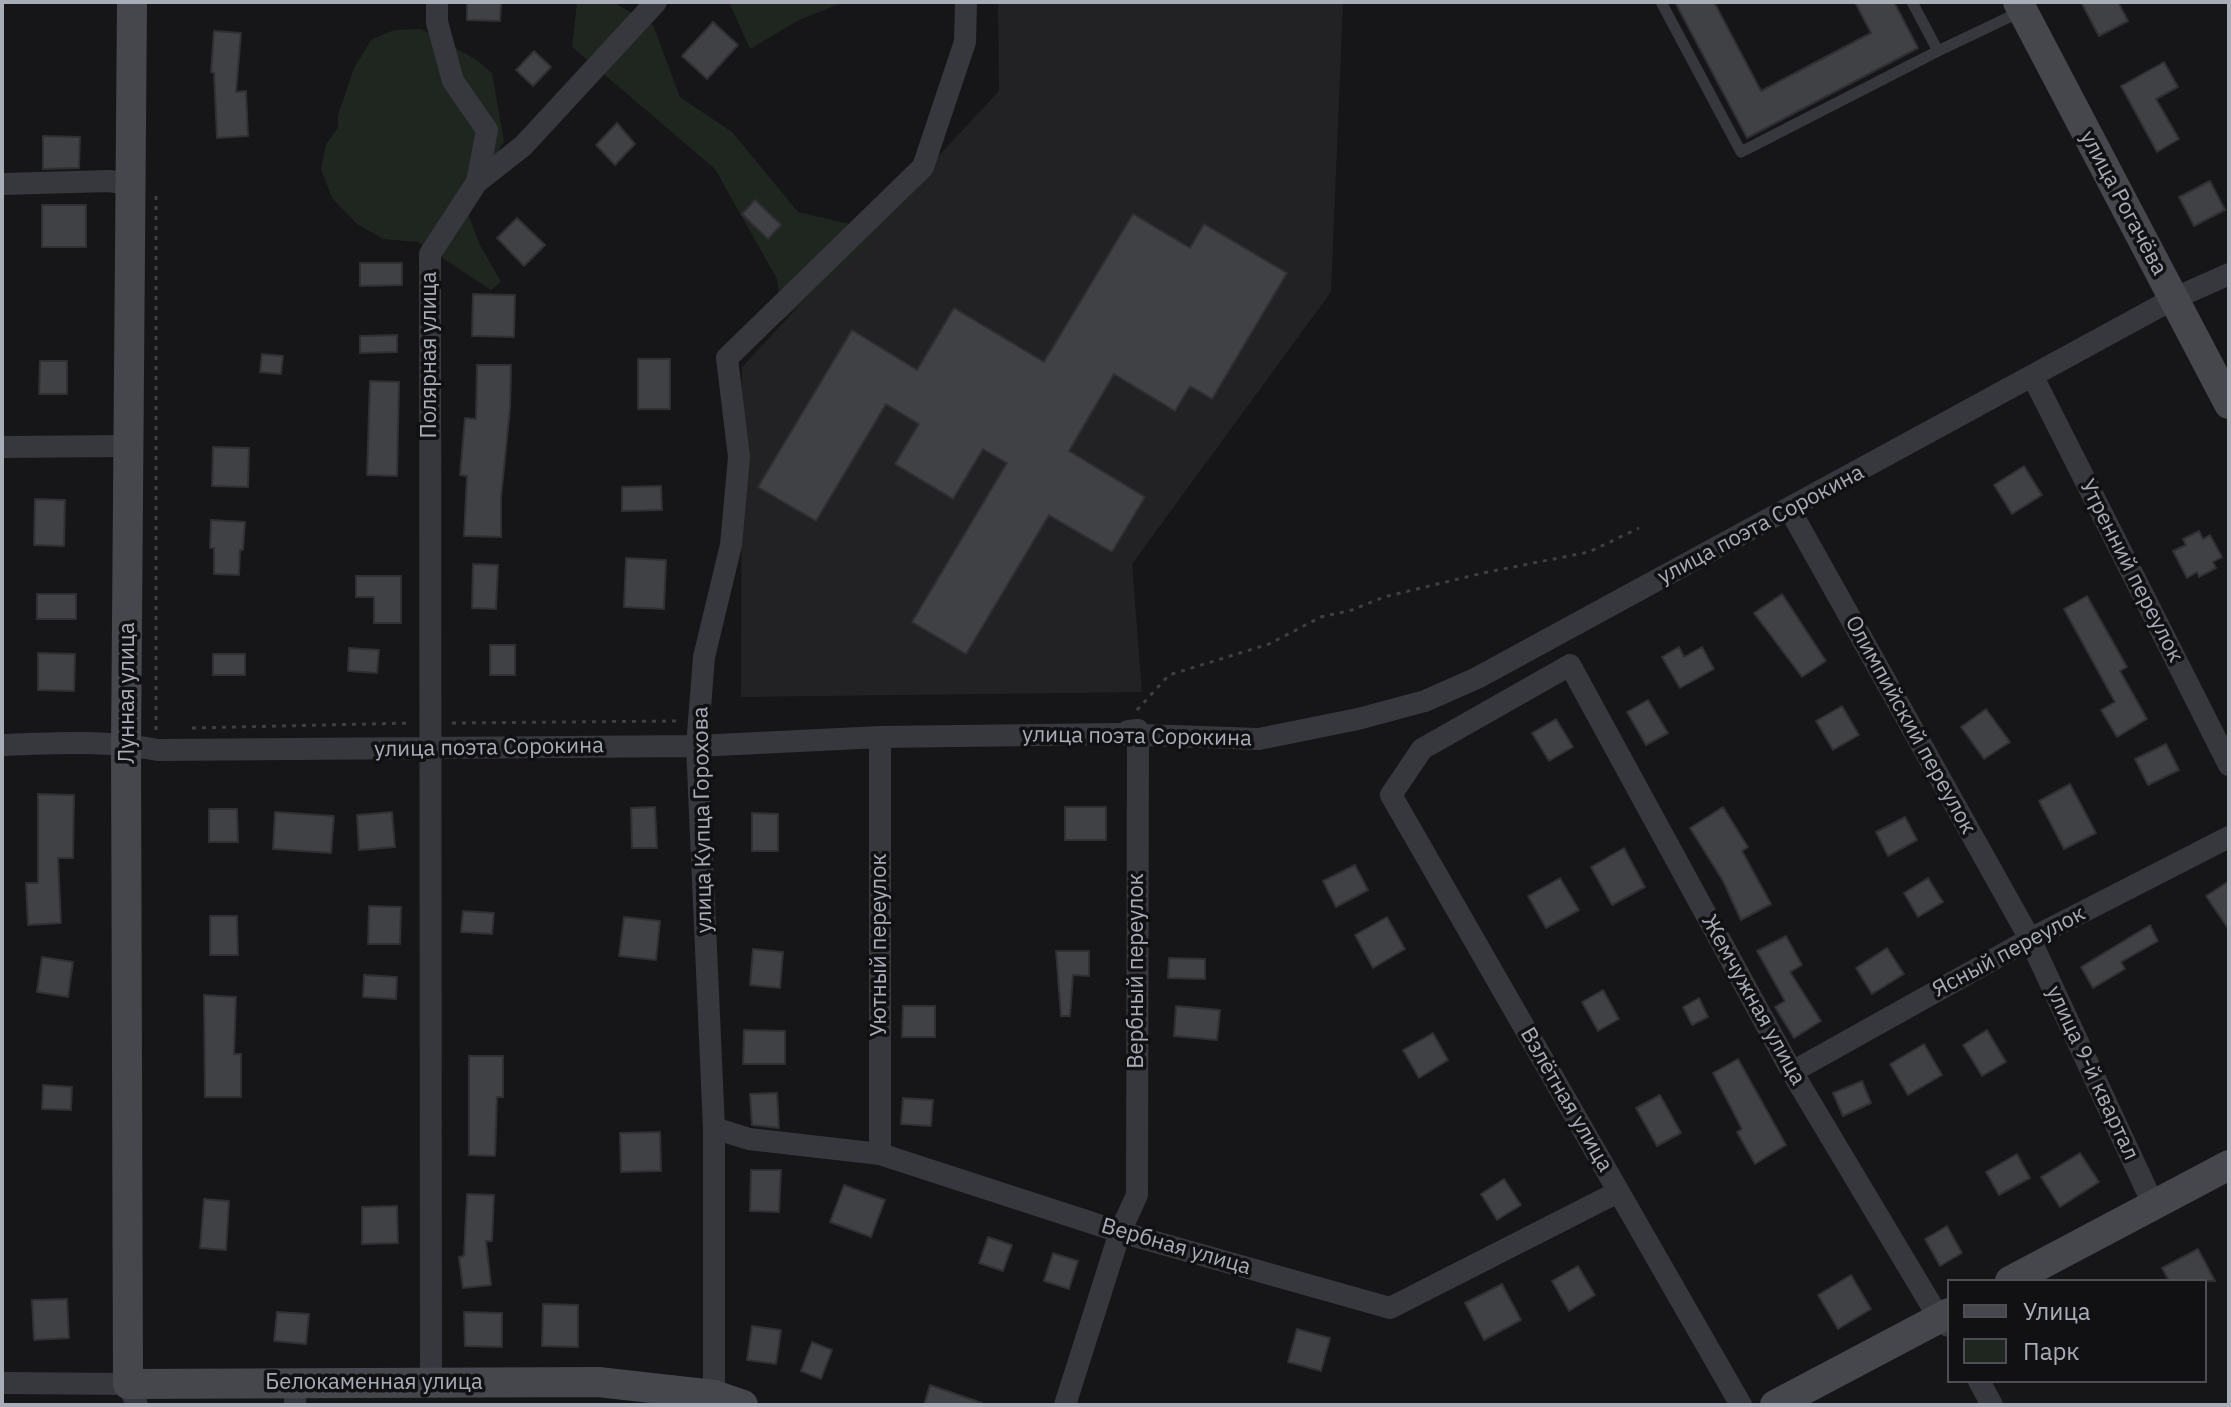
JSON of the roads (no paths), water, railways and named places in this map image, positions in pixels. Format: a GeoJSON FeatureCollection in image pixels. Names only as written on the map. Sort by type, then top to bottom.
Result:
{"type":"FeatureCollection","features":[{"type":"Feature","properties":{"kind":"street","name":"Лунная улица"},"geometry":{"type":"LineString","coordinates":[[132,2],[144,188],[128,446],[126,744],[132,1394]]}},
{"type":"Feature","properties":{"kind":"street"},"geometry":{"type":"LineString","coordinates":[[437,2],[437,22],[453,81],[487,130],[477,182]]}},
{"type":"Feature","properties":{"kind":"street","name":"Полярная улица"},"geometry":{"type":"LineString","coordinates":[[431,1383],[430,254],[477,182],[523,146],[656,2]]}},
{"type":"Feature","properties":{"kind":"street","name":"улица Купца Горохова"},"geometry":{"type":"LineString","coordinates":[[714,1395],[714,1128],[697,746],[704,657],[731,545],[739,457],[727,358],[923,167],[965,42],[966,2]]}},
{"type":"Feature","properties":{"kind":"street","name":"улица Рогачёва"},"geometry":{"type":"LineString","coordinates":[[2021,7],[2229,404]]}},
{"type":"Feature","properties":{"kind":"street"},"geometry":{"type":"LineString","coordinates":[[2,184],[109,181],[144,188]]}},
{"type":"Feature","properties":{"kind":"street","name":"улица поэта Сорокина"},"geometry":{"type":"LineString","coordinates":[[2,745],[126,744],[158,750],[697,746],[880,737],[1115,734],[1259,739],[1358,719],[1425,701],[1477,678],[2173,299],[2229,274]]}},
{"type":"Feature","properties":{"kind":"street","name":"Утренний переулок"},"geometry":{"type":"LineString","coordinates":[[2033,377],[2229,765]]}},
{"type":"Feature","properties":{"kind":"street"},"geometry":{"type":"LineString","coordinates":[[2,447],[128,446]]}},
{"type":"Feature","properties":{"kind":"street","name":"Олимпийский переулок"},"geometry":{"type":"LineString","coordinates":[[1790,510],[2030,939]]}},
{"type":"Feature","properties":{"kind":"street","name":"Взлётная улица"},"geometry":{"type":"LineString","coordinates":[[1570,665],[1422,749],[1391,795],[1741,1405]]}},
{"type":"Feature","properties":{"kind":"street","name":"Жемчужная улица"},"geometry":{"type":"LineString","coordinates":[[1570,665],[1792,1072],[1946,1319]]}},
{"type":"Feature","properties":{"kind":"street","name":"Вербный переулок"},"geometry":{"type":"LineString","coordinates":[[1115,734],[1138,730],[1137,1195],[1120,1232]]}},
{"type":"Feature","properties":{"kind":"street","name":"Уютный переулок"},"geometry":{"type":"LineString","coordinates":[[880,737],[880,1154]]}},
{"type":"Feature","properties":{"kind":"street","name":"Ясный переулок"},"geometry":{"type":"LineString","coordinates":[[1792,1072],[2030,939],[2229,837]]}},
{"type":"Feature","properties":{"kind":"street","name":"улица 9-й квартал"},"geometry":{"type":"LineString","coordinates":[[2030,939],[2154,1206]]}},
{"type":"Feature","properties":{"kind":"street","name":"Вербная улица"},"geometry":{"type":"LineString","coordinates":[[714,1128],[749,1139],[880,1154],[1120,1232],[1390,1308],[1618,1192]]}},
{"type":"Feature","properties":{"kind":"street"},"geometry":{"type":"LineString","coordinates":[[2014,1279],[2229,1165]]}},
{"type":"Feature","properties":{"kind":"street"},"geometry":{"type":"LineString","coordinates":[[1065,1405],[1120,1232]]}},
{"type":"Feature","properties":{"kind":"street"},"geometry":{"type":"LineString","coordinates":[[1775,1405],[1946,1319]]}},
{"type":"Feature","properties":{"kind":"street","name":"Белокаменная улица"},"geometry":{"type":"LineString","coordinates":[[2,1383],[132,1394],[295,1394],[431,1383],[598,1382],[714,1395],[743,1405]]}},
{"type":"Feature","properties":{"kind":"street"},"geometry":{"type":"LineString","coordinates":[[1980,1383],[1992,1405]]}},
{"type":"Feature","properties":{"kind":"lane"},"geometry":{"type":"LineString","coordinates":[[1661,2],[1741,152],[2021,7]]}},
{"type":"Feature","properties":{"kind":"lane"},"geometry":{"type":"LineString","coordinates":[[1912,2],[1938,51]]}}]}
